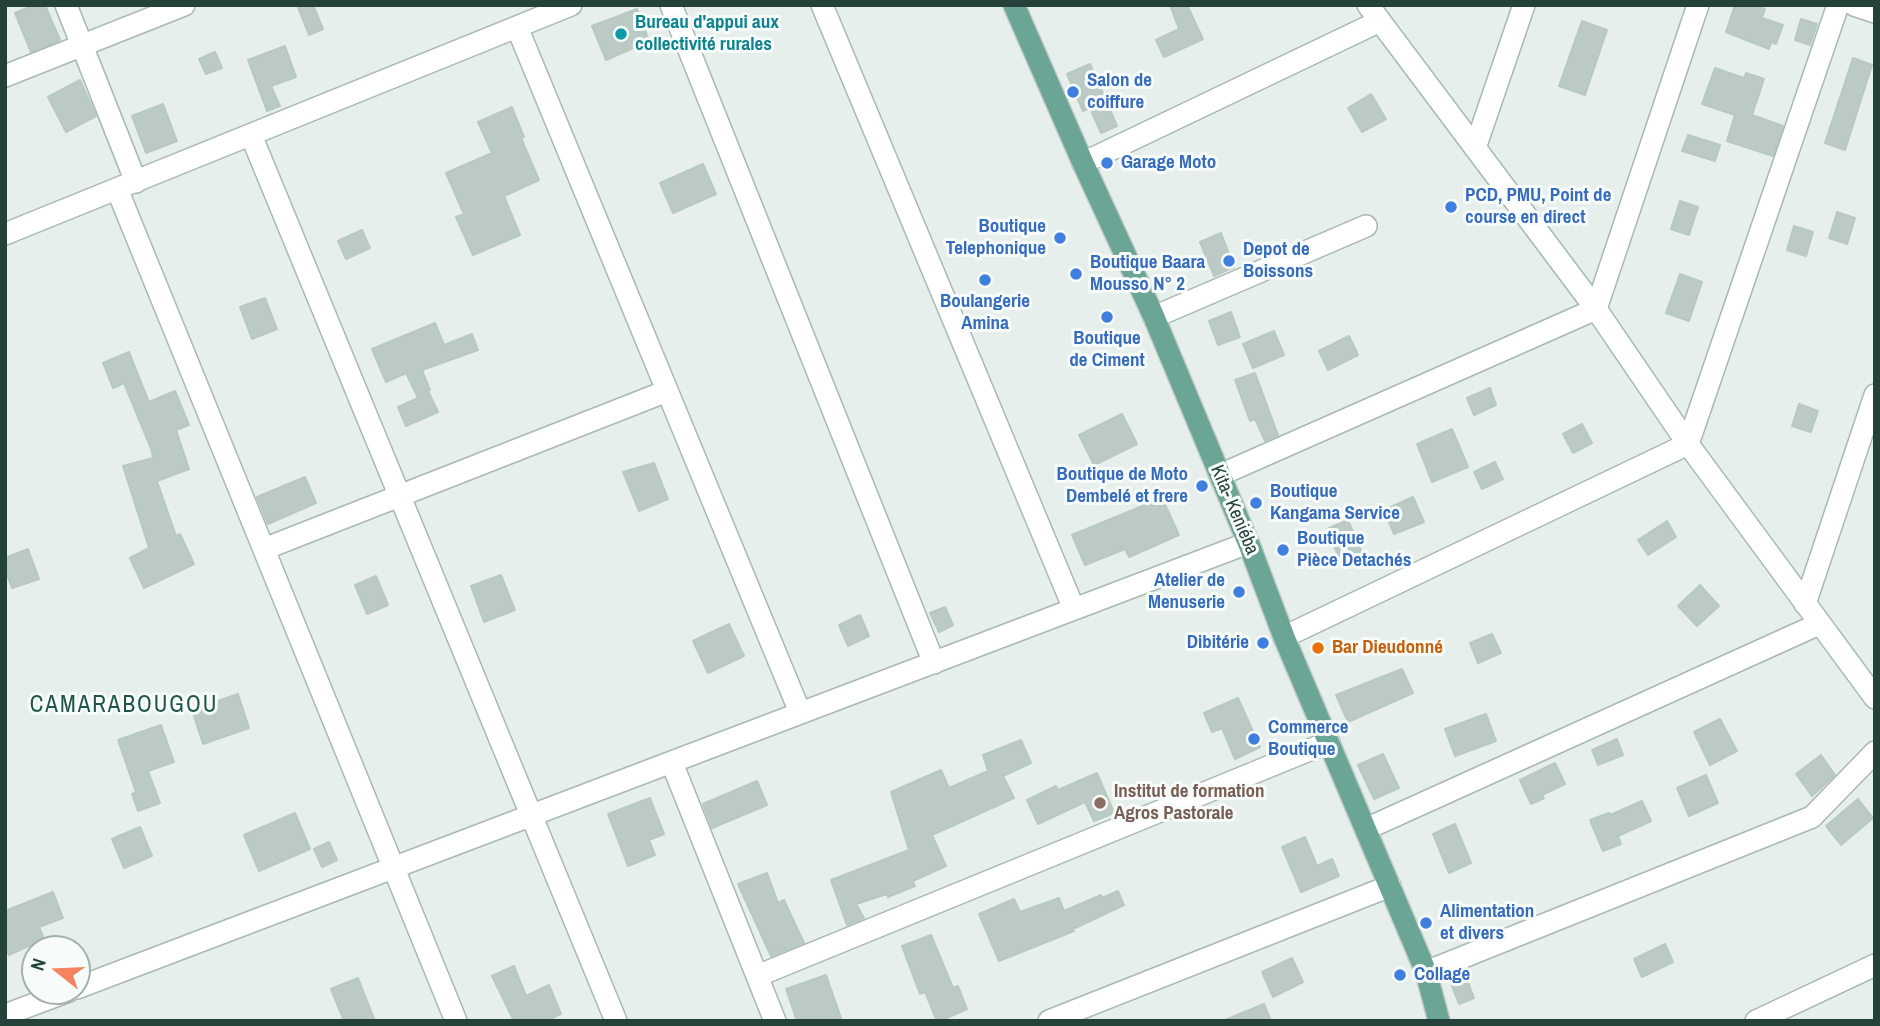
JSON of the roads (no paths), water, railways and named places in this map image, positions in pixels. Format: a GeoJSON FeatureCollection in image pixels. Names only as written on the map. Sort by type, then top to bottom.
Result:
{"type":"FeatureCollection","features":[{"type":"Feature","properties":{"kind":"main road","name":"Kita- Keniéba"},"geometry":{"type":"LineString","coordinates":[[1015,5],[1083,163],[1154,317],[1220,475],[1284,637],[1426,972],[1439,1021]]}},
{"type":"Feature","properties":{"kind":"street"},"geometry":{"type":"LineString","coordinates":[[66,5],[82,45],[126,185],[264,549],[456,1021]]}},
{"type":"Feature","properties":{"kind":"street"},"geometry":{"type":"LineString","coordinates":[[5,76],[184,5]]}},
{"type":"Feature","properties":{"kind":"street"},"geometry":{"type":"LineString","coordinates":[[5,234],[571,5]]}},
{"type":"Feature","properties":{"kind":"street"},"geometry":{"type":"LineString","coordinates":[[671,5],[934,663]]}},
{"type":"Feature","properties":{"kind":"street"},"geometry":{"type":"LineString","coordinates":[[822,5],[1074,609]]}},
{"type":"Feature","properties":{"kind":"street"},"geometry":{"type":"LineString","coordinates":[[1475,148],[1524,5]]}},
{"type":"Feature","properties":{"kind":"street"},"geometry":{"type":"LineString","coordinates":[[1220,475],[1596,309],[1698,5]]}},
{"type":"Feature","properties":{"kind":"street"},"geometry":{"type":"LineString","coordinates":[[1284,637],[1688,444],[1838,5]]}},
{"type":"Feature","properties":{"kind":"street"},"geometry":{"type":"LineString","coordinates":[[1854,5],[1875,12]]}},
{"type":"Feature","properties":{"kind":"street"},"geometry":{"type":"LineString","coordinates":[[1083,163],[1374,13],[1596,309],[1688,444],[1875,698]]}},
{"type":"Feature","properties":{"kind":"street"},"geometry":{"type":"LineString","coordinates":[[517,27],[797,705]]}},
{"type":"Feature","properties":{"kind":"street"},"geometry":{"type":"LineString","coordinates":[[251,135],[616,1021]]}},
{"type":"Feature","properties":{"kind":"street"},"geometry":{"type":"LineString","coordinates":[[1154,317],[1366,226]]}},
{"type":"Feature","properties":{"kind":"street"},"geometry":{"type":"LineString","coordinates":[[264,549],[667,391]]}},
{"type":"Feature","properties":{"kind":"street"},"geometry":{"type":"LineString","coordinates":[[1805,604],[1875,395]]}},
{"type":"Feature","properties":{"kind":"street"},"geometry":{"type":"LineString","coordinates":[[91,983],[1248,543]]}},
{"type":"Feature","properties":{"kind":"street"},"geometry":{"type":"LineString","coordinates":[[1366,829],[1819,624]]}},
{"type":"Feature","properties":{"kind":"street"},"geometry":{"type":"LineString","coordinates":[[757,976],[1329,742]]}},
{"type":"Feature","properties":{"kind":"street"},"geometry":{"type":"LineString","coordinates":[[1426,972],[1812,817],[1875,752]]}},
{"type":"Feature","properties":{"kind":"street"},"geometry":{"type":"LineString","coordinates":[[672,763],[775,1021]]}},
{"type":"Feature","properties":{"kind":"street"},"geometry":{"type":"LineString","coordinates":[[1049,1021],[1390,886]]}},
{"type":"Feature","properties":{"kind":"street"},"geometry":{"type":"LineString","coordinates":[[1756,1021],[1875,965]]}},
{"type":"Feature","properties":{"kind":"street"},"geometry":{"type":"LineString","coordinates":[[5,1015],[32,1005]]}},
{"type":"Feature","properties":{"kind":"place","name":"Bureau d'appui aux collectivité rurales"},"geometry":{"type":"Point","coordinates":[621,34]}},
{"type":"Feature","properties":{"kind":"place","name":"Salon de coiffure"},"geometry":{"type":"Point","coordinates":[1073,92]}},
{"type":"Feature","properties":{"kind":"place","name":"Garage Moto"},"geometry":{"type":"Point","coordinates":[1107,163]}},
{"type":"Feature","properties":{"kind":"place","name":"PCD, PMU, Point de course en direct"},"geometry":{"type":"Point","coordinates":[1451,207]}},
{"type":"Feature","properties":{"kind":"place","name":"Boutique Telephonique"},"geometry":{"type":"Point","coordinates":[1060,238]}},
{"type":"Feature","properties":{"kind":"place","name":"Depot de Boissons"},"geometry":{"type":"Point","coordinates":[1229,261]}},
{"type":"Feature","properties":{"kind":"place","name":"Boutique Baara Mousso N° 2"},"geometry":{"type":"Point","coordinates":[1076,274]}},
{"type":"Feature","properties":{"kind":"place","name":"Boulangerie Amina"},"geometry":{"type":"Point","coordinates":[985,280]}},
{"type":"Feature","properties":{"kind":"place","name":"Boutique de Ciment"},"geometry":{"type":"Point","coordinates":[1107,317]}},
{"type":"Feature","properties":{"kind":"place","name":"Boutique de Moto Dembelé et frere"},"geometry":{"type":"Point","coordinates":[1202,486]}},
{"type":"Feature","properties":{"kind":"place","name":"Boutique Kangama Service"},"geometry":{"type":"Point","coordinates":[1256,503]}},
{"type":"Feature","properties":{"kind":"place","name":"Boutique Pièce Detachés"},"geometry":{"type":"Point","coordinates":[1283,550]}},
{"type":"Feature","properties":{"kind":"place","name":"Atelier de Menuserie"},"geometry":{"type":"Point","coordinates":[1239,592]}},
{"type":"Feature","properties":{"kind":"place","name":"Dibitérie"},"geometry":{"type":"Point","coordinates":[1263,643]}},
{"type":"Feature","properties":{"kind":"place","name":"Bar Dieudonné"},"geometry":{"type":"Point","coordinates":[1318,648]}},
{"type":"Feature","properties":{"kind":"place","name":"Commerce Boutique"},"geometry":{"type":"Point","coordinates":[1254,739]}},
{"type":"Feature","properties":{"kind":"place","name":"Institut de formation Agros Pastorale"},"geometry":{"type":"Point","coordinates":[1100,803]}},
{"type":"Feature","properties":{"kind":"place","name":"Alimentation et divers"},"geometry":{"type":"Point","coordinates":[1426,923]}},
{"type":"Feature","properties":{"kind":"place","name":"Collage"},"geometry":{"type":"Point","coordinates":[1400,975]}},
{"type":"Feature","properties":{"kind":"district","name":"CAMARABOUGOU"},"geometry":{"type":"Point","coordinates":[124,706]}}]}
